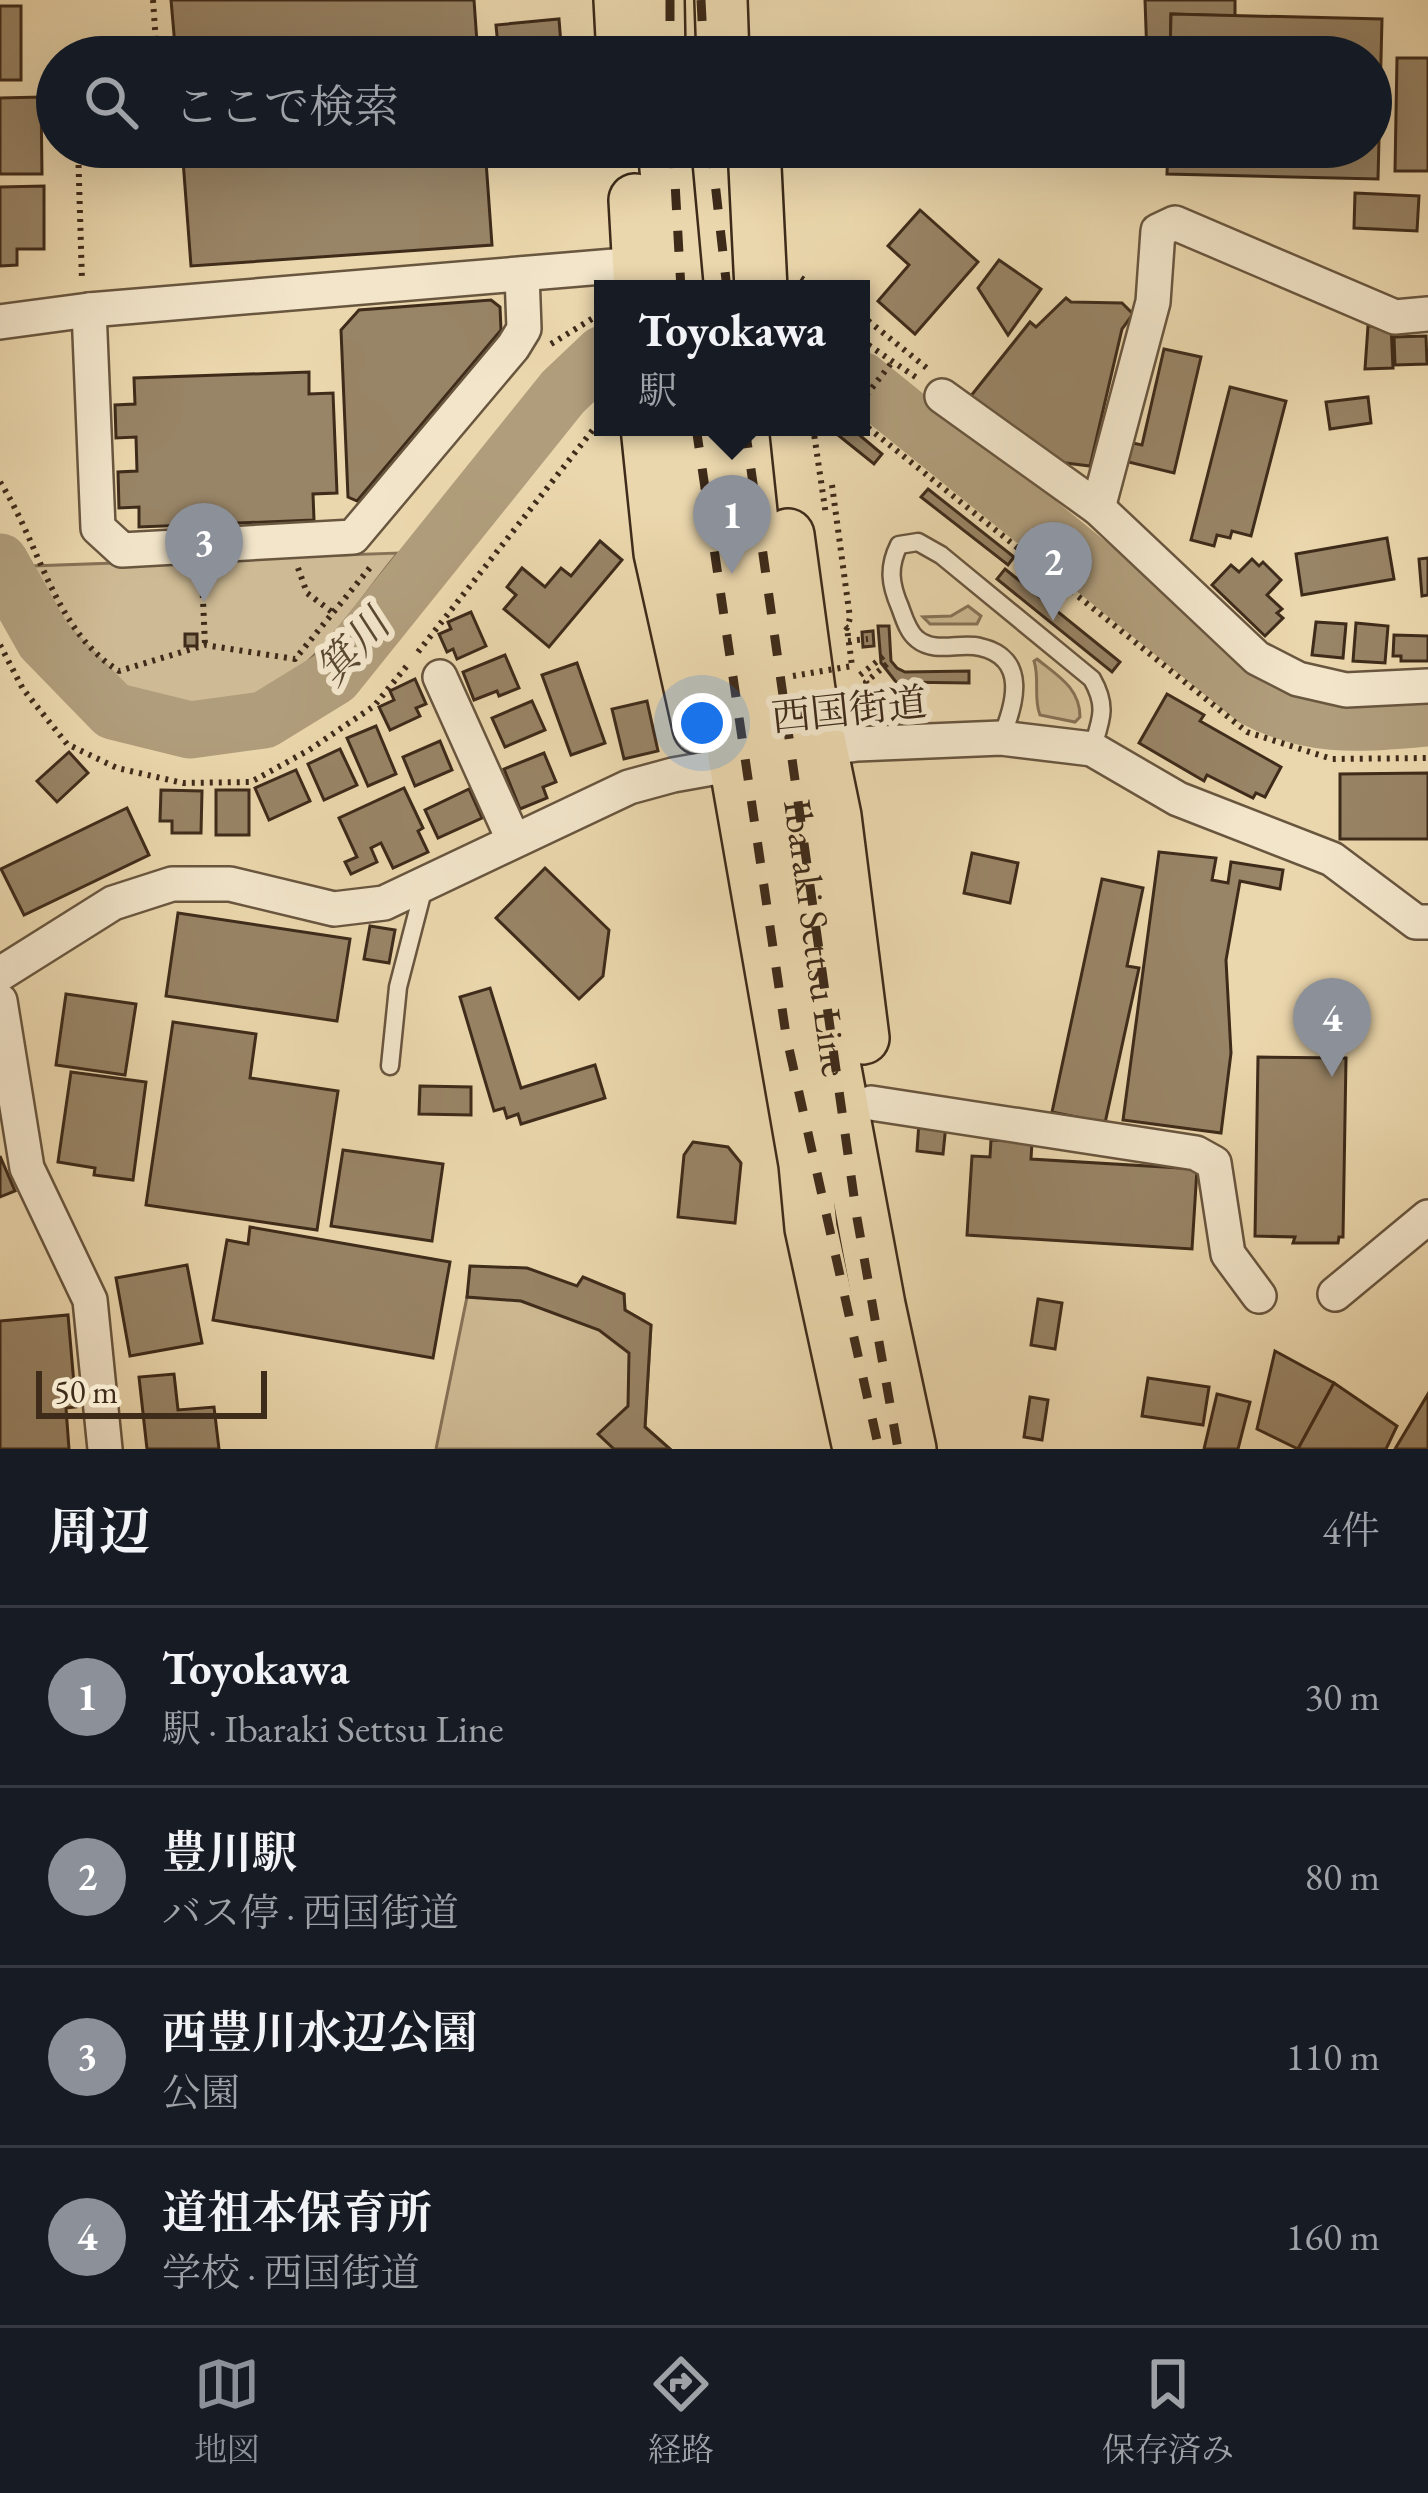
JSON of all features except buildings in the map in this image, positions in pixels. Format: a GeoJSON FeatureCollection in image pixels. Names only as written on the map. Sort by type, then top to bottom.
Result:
{"type":"FeatureCollection","features":[{"type":"Feature","properties":{"kind":"main road"},"geometry":{"type":"LineString","coordinates":[[620,0],[622,36]]}},
{"type":"Feature","properties":{"kind":"main road"},"geometry":{"type":"LineString","coordinates":[[658,0],[659,36]]}},
{"type":"Feature","properties":{"kind":"main road"},"geometry":{"type":"LineString","coordinates":[[721,0],[722,36]]}},
{"type":"Feature","properties":{"kind":"main road"},"geometry":{"type":"LineString","coordinates":[[750,0],[751,36]]}},
{"type":"Feature","properties":{"kind":"main road"},"geometry":{"type":"LineString","coordinates":[[635,168],[652,280]]}},
{"type":"Feature","properties":{"kind":"main road"},"geometry":{"type":"LineString","coordinates":[[652,280],[662,168]]}},
{"type":"Feature","properties":{"kind":"main road"},"geometry":{"type":"LineString","coordinates":[[729,168],[750,280]]}},
{"type":"Feature","properties":{"kind":"main road"},"geometry":{"type":"LineString","coordinates":[[752,280],[754,168]]}},
{"type":"Feature","properties":{"kind":"main road"},"geometry":{"type":"LineString","coordinates":[[648,436],[660,553],[760,760],[811,1228],[859,1449]]}},
{"type":"Feature","properties":{"kind":"main road","name":"Ibaraki Settsu Line"},"geometry":{"type":"LineString","coordinates":[[693,436],[725,705],[760,760]]}},
{"type":"Feature","properties":{"kind":"main road","name":"Ibaraki Settsu Line"},"geometry":{"type":"LineString","coordinates":[[742,436],[760,760],[914,1449]]}},
{"type":"Feature","properties":{"kind":"main road"},"geometry":{"type":"LineString","coordinates":[[760,760],[809,690],[774,436]]}},
{"type":"Feature","properties":{"kind":"main road"},"geometry":{"type":"LineString","coordinates":[[760,760],[835,816],[914,1449]]}},
{"type":"Feature","properties":{"kind":"street"},"geometry":{"type":"LineString","coordinates":[[1098,508],[1153,302],[1158,231],[1175,223],[1395,317],[1428,314]]}},
{"type":"Feature","properties":{"kind":"street"},"geometry":{"type":"LineString","coordinates":[[86,300],[98,528],[122,550],[353,537],[524,329],[522,274]]}},
{"type":"Feature","properties":{"kind":"street"},"geometry":{"type":"LineString","coordinates":[[0,322],[86,300],[522,274],[633,280]]}},
{"type":"Feature","properties":{"kind":"street"},"geometry":{"type":"LineString","coordinates":[[937,384],[1098,508],[1257,658],[1298,680],[1346,690],[1428,686]]}},
{"type":"Feature","properties":{"kind":"street"},"geometry":{"type":"LineString","coordinates":[[440,677],[513,839]]}},
{"type":"Feature","properties":{"kind":"street","name":"西国街道"},"geometry":{"type":"LineString","coordinates":[[0,974],[113,903],[172,884],[230,884],[334,909],[384,903],[629,787],[760,760],[1001,738],[1092,749],[1178,799],[1332,859],[1416,922],[1428,922]]}},
{"type":"Feature","properties":{"kind":"street"},"geometry":{"type":"LineString","coordinates":[[0,1000],[27,1168],[90,1300],[105,1449]]}},
{"type":"Feature","properties":{"kind":"street"},"geometry":{"type":"LineString","coordinates":[[871,1103],[1196,1153],[1214,1163],[1228,1254],[1258,1296]]}},
{"type":"Feature","properties":{"kind":"street"},"geometry":{"type":"LineString","coordinates":[[1335,1294],[1428,1217]]}},
{"type":"Feature","properties":{"kind":"lane"},"geometry":{"type":"LineString","coordinates":[[1001,738],[1014,707],[1017,682],[1006,660],[982,647],[928,646],[913,637],[894,593],[889,565],[899,545],[918,542],[941,555],[1092,679],[1102,698],[1102,719],[1092,749]]}},
{"type":"Feature","properties":{"kind":"lane"},"geometry":{"type":"LineString","coordinates":[[390,1066],[398,987],[426,882]]}},
{"type":"Feature","properties":{"kind":"path"},"geometry":{"type":"LineString","coordinates":[[153,0],[156,36]]}},
{"type":"Feature","properties":{"kind":"path"},"geometry":{"type":"LineString","coordinates":[[79,168],[86,300]]}},
{"type":"Feature","properties":{"kind":"path"},"geometry":{"type":"LineString","coordinates":[[870,323],[937,384]]}},
{"type":"Feature","properties":{"kind":"path"},"geometry":{"type":"LineString","coordinates":[[870,346],[937,384]]}},
{"type":"Feature","properties":{"kind":"path"},"geometry":{"type":"LineString","coordinates":[[870,390],[893,361]]}},
{"type":"Feature","properties":{"kind":"path"},"geometry":{"type":"LineString","coordinates":[[0,645],[23,689],[67,744],[117,768],[183,783],[251,782],[374,706],[594,428]]}},
{"type":"Feature","properties":{"kind":"path"},"geometry":{"type":"LineString","coordinates":[[870,430],[1247,732],[1332,759],[1428,758]]}},
{"type":"Feature","properties":{"kind":"path"},"geometry":{"type":"LineString","coordinates":[[814,436],[824,506]]}},
{"type":"Feature","properties":{"kind":"path"},"geometry":{"type":"LineString","coordinates":[[793,676],[852,666],[832,485]]}},
{"type":"Feature","properties":{"kind":"path"},"geometry":{"type":"LineString","coordinates":[[298,540],[298,567],[307,593],[333,613]]}},
{"type":"Feature","properties":{"kind":"path"},"geometry":{"type":"LineString","coordinates":[[202,571],[205,645]]}},
{"type":"Feature","properties":{"kind":"path"},"geometry":{"type":"LineString","coordinates":[[840,620],[847,628]]}},
{"type":"Feature","properties":{"kind":"path"},"geometry":{"type":"LineString","coordinates":[[848,641],[868,639]]}},
{"type":"Feature","properties":{"kind":"path"},"geometry":{"type":"LineString","coordinates":[[860,675],[886,660],[866,682],[875,693],[910,693],[910,706]]}},
{"type":"Feature","properties":{"kind":"shaded area"},"geometry":{"type":"Polygon","coordinates":[[[398,553],[303,666],[255,696],[213,704],[114,697],[71,639],[32,566],[398,553]]]}},
{"type":"Feature","properties":{"kind":"shaded area"},"geometry":{"type":"Polygon","coordinates":[[[968,606],[981,616],[977,624],[930,624],[923,617],[951,616],[968,606]]]}},
{"type":"Feature","properties":{"kind":"shaded area"},"geometry":{"type":"Polygon","coordinates":[[[1037,659],[1072,690],[1080,717],[1075,722],[1040,715],[1037,659]]]}},
{"type":"Feature","properties":{"kind":"shaded area"},"geometry":{"type":"Polygon","coordinates":[[[583,1277],[624,1294],[625,1310],[651,1325],[645,1427],[670,1449],[436,1449],[467,1297],[577,1286],[583,1277]]]}},
{"type":"Feature","properties":{"kind":"waterway","name":"箕川"},"geometry":{"type":"LineString","coordinates":[[0,562],[44,640],[113,711],[190,730],[264,720],[334,677],[563,392],[594,363]]}},
{"type":"Feature","properties":{"kind":"waterway","name":"箕川"},"geometry":{"type":"LineString","coordinates":[[870,387],[1254,698],[1318,720],[1428,718]]}},
{"type":"Feature","properties":{"kind":"railway"},"geometry":{"type":"LineString","coordinates":[[670,0],[670,36]]}},
{"type":"Feature","properties":{"kind":"railway"},"geometry":{"type":"LineString","coordinates":[[701,0],[703,36]]}},
{"type":"Feature","properties":{"kind":"railway"},"geometry":{"type":"LineString","coordinates":[[674,168],[680,280]]}},
{"type":"Feature","properties":{"kind":"railway"},"geometry":{"type":"LineString","coordinates":[[713,168],[726,280]]}},
{"type":"Feature","properties":{"kind":"railway"},"geometry":{"type":"LineString","coordinates":[[697,436],[786,1035],[879,1449]]}},
{"type":"Feature","properties":{"kind":"railway"},"geometry":{"type":"LineString","coordinates":[[746,436],[857,1218],[898,1449]]}},
{"type":"Feature","properties":{"kind":"place","name":"Toyokawa"},"geometry":{"type":"Point","coordinates":[732,574]}},
{"type":"Feature","properties":{"kind":"place","name":"西豊川水辺公園"},"geometry":{"type":"Point","coordinates":[204,602]}},
{"type":"Feature","properties":{"kind":"place","name":"豊川駅"},"geometry":{"type":"Point","coordinates":[1053,621]}},
{"type":"Feature","properties":{"kind":"place","name":"道祖本保育所"},"geometry":{"type":"Point","coordinates":[1332,1077]}}]}
